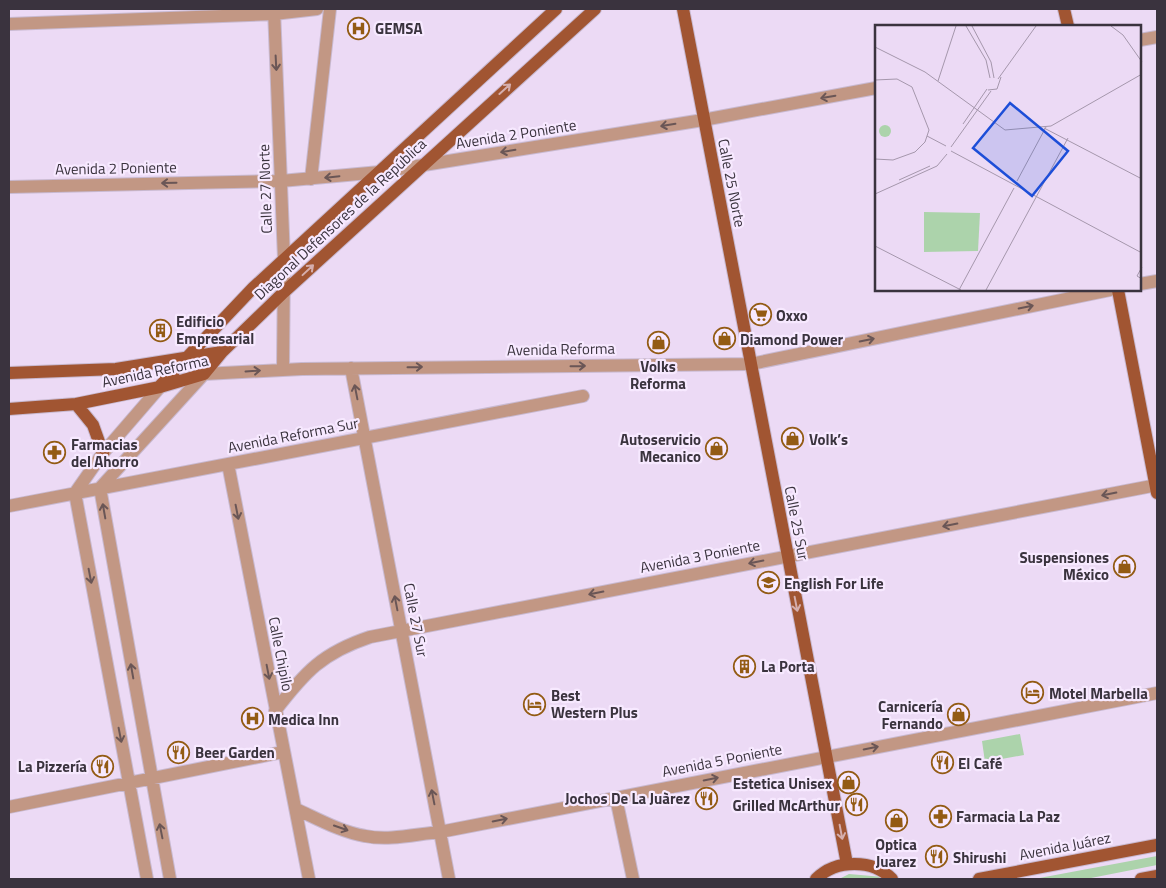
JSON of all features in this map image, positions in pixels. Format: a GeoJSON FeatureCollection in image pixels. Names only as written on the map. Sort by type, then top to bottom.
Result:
{"type":"FeatureCollection","features":[{"type":"Feature","properties":{"kind":"main road","name":"Diagonal Defensores de la República"},"geometry":{"type":"LineString","coordinates":[[160,387],[253,288],[556,9]]}},
{"type":"Feature","properties":{"kind":"main road","name":"Diagonal Defensores de la República"},"geometry":{"type":"LineString","coordinates":[[204,374],[222,352],[284,292],[595,9]]}},
{"type":"Feature","properties":{"kind":"main road","name":"Calle 25 Norte"},"geometry":{"type":"LineString","coordinates":[[683,9],[751,364]]}},
{"type":"Feature","properties":{"kind":"main road"},"geometry":{"type":"LineString","coordinates":[[1064,9],[1068,25]]}},
{"type":"Feature","properties":{"kind":"main road"},"geometry":{"type":"LineString","coordinates":[[1118,291],[1157,488]]}},
{"type":"Feature","properties":{"kind":"main road","name":"Avenida Reforma"},"geometry":{"type":"LineString","coordinates":[[9,373],[116,369],[185,360],[222,352]]}},
{"type":"Feature","properties":{"kind":"main road","name":"Calle 25 Sur"},"geometry":{"type":"LineString","coordinates":[[751,364],[847,864]]}},
{"type":"Feature","properties":{"kind":"main road","name":"Avenida Reforma"},"geometry":{"type":"LineString","coordinates":[[9,409],[76,404],[160,387],[204,374]]}},
{"type":"Feature","properties":{"kind":"main road"},"geometry":{"type":"LineString","coordinates":[[76,404],[93,425],[103,452]]}},
{"type":"Feature","properties":{"kind":"main road","name":"Avenida Juárez"},"geometry":{"type":"LineString","coordinates":[[979,879],[1157,844]]}},
{"type":"Feature","properties":{"kind":"main road"},"geometry":{"type":"LineString","coordinates":[[816,879],[832,868],[847,864],[862,864],[876,868],[892,879]]}},
{"type":"Feature","properties":{"kind":"main road"},"geometry":{"type":"LineString","coordinates":[[1141,879],[1157,876]]}},
{"type":"Feature","properties":{"kind":"street"},"geometry":{"type":"LineString","coordinates":[[9,24],[318,9]]}},
{"type":"Feature","properties":{"kind":"street"},"geometry":{"type":"LineString","coordinates":[[311,179],[330,9]]}},
{"type":"Feature","properties":{"kind":"street","name":"Calle 27 Norte"},"geometry":{"type":"LineString","coordinates":[[274,12],[284,260],[282,369]]}},
{"type":"Feature","properties":{"kind":"street"},"geometry":{"type":"LineString","coordinates":[[1141,40],[1157,37]]}},
{"type":"Feature","properties":{"kind":"street","name":"Avenida 2 Poniente"},"geometry":{"type":"LineString","coordinates":[[9,187],[281,181],[380,172],[703,120],[875,88]]}},
{"type":"Feature","properties":{"kind":"street"},"geometry":{"type":"LineString","coordinates":[[1141,284],[1157,281]]}},
{"type":"Feature","properties":{"kind":"street","name":"Avenida Reforma"},"geometry":{"type":"LineString","coordinates":[[204,374],[282,369],[751,364],[1105,291]]}},
{"type":"Feature","properties":{"kind":"street","name":"Calle 27 Sur"},"geometry":{"type":"LineString","coordinates":[[351,368],[449,879]]}},
{"type":"Feature","properties":{"kind":"street","name":"Diagonal Defensores de la República"},"geometry":{"type":"LineString","coordinates":[[100,488],[204,374]]}},
{"type":"Feature","properties":{"kind":"street","name":"Diagonal Defensores de la República"},"geometry":{"type":"LineString","coordinates":[[75,494],[103,452],[160,387]]}},
{"type":"Feature","properties":{"kind":"street","name":"Avenida Reforma Sur"},"geometry":{"type":"LineString","coordinates":[[9,506],[583,396]]}},
{"type":"Feature","properties":{"kind":"street","name":"Calle Chipilo"},"geometry":{"type":"LineString","coordinates":[[228,464],[309,879]]}},
{"type":"Feature","properties":{"kind":"street"},"geometry":{"type":"LineString","coordinates":[[100,488],[170,879]]}},
{"type":"Feature","properties":{"kind":"street","name":"Avenida 3 Poniente"},"geometry":{"type":"LineString","coordinates":[[276,711],[308,672],[323,658],[345,645],[370,637],[787,556],[1157,488]]}},
{"type":"Feature","properties":{"kind":"street"},"geometry":{"type":"LineString","coordinates":[[75,494],[148,879]]}},
{"type":"Feature","properties":{"kind":"street","name":"Avenida 5 Poniente"},"geometry":{"type":"LineString","coordinates":[[296,809],[322,821],[365,836],[386,838],[440,832],[1157,693]]}},
{"type":"Feature","properties":{"kind":"street"},"geometry":{"type":"LineString","coordinates":[[9,807],[283,752]]}},
{"type":"Feature","properties":{"kind":"street"},"geometry":{"type":"LineString","coordinates":[[616,798],[633,879]]}},
{"type":"Feature","properties":{"kind":"green space"},"geometry":{"type":"Polygon","coordinates":[[[1020,734],[1024,755],[985,762],[982,741],[1020,734]]]}},
{"type":"Feature","properties":{"kind":"green space"},"geometry":{"type":"Polygon","coordinates":[[[1157,856],[1157,865],[1086,879],[1034,879],[1157,856]]]}},
{"type":"Feature","properties":{"kind":"green space"},"geometry":{"type":"Polygon","coordinates":[[[849,874],[883,877],[887,879],[839,879],[849,874]]]}},
{"type":"Feature","properties":{"kind":"place","name":"GEMSA"},"geometry":{"type":"Point","coordinates":[359,28]}},
{"type":"Feature","properties":{"kind":"place","name":"Oxxo"},"geometry":{"type":"Point","coordinates":[760,315]}},
{"type":"Feature","properties":{"kind":"place","name":"Edificio Empresarial"},"geometry":{"type":"Point","coordinates":[160,330]}},
{"type":"Feature","properties":{"kind":"place","name":"Diamond Power"},"geometry":{"type":"Point","coordinates":[724,339]}},
{"type":"Feature","properties":{"kind":"place","name":"Volks Reforma"},"geometry":{"type":"Point","coordinates":[658,343]}},
{"type":"Feature","properties":{"kind":"place","name":"Volk’s"},"geometry":{"type":"Point","coordinates":[793,439]}},
{"type":"Feature","properties":{"kind":"place","name":"Autoservicio Mecanico"},"geometry":{"type":"Point","coordinates":[717,448]}},
{"type":"Feature","properties":{"kind":"place","name":"Farmacias del Ahorro"},"geometry":{"type":"Point","coordinates":[55,453]}},
{"type":"Feature","properties":{"kind":"place","name":"Suspensiones México"},"geometry":{"type":"Point","coordinates":[1125,566]}},
{"type":"Feature","properties":{"kind":"place","name":"English For Life"},"geometry":{"type":"Point","coordinates":[768,583]}},
{"type":"Feature","properties":{"kind":"place","name":"La Porta"},"geometry":{"type":"Point","coordinates":[745,666]}},
{"type":"Feature","properties":{"kind":"place","name":"Motel Marbella"},"geometry":{"type":"Point","coordinates":[1033,693]}},
{"type":"Feature","properties":{"kind":"place","name":"Best Western Plus"},"geometry":{"type":"Point","coordinates":[535,704]}},
{"type":"Feature","properties":{"kind":"place","name":"Carnicería Fernando"},"geometry":{"type":"Point","coordinates":[959,715]}},
{"type":"Feature","properties":{"kind":"place","name":"Medica Inn"},"geometry":{"type":"Point","coordinates":[252,719]}},
{"type":"Feature","properties":{"kind":"place","name":"Beer Garden"},"geometry":{"type":"Point","coordinates":[179,752]}},
{"type":"Feature","properties":{"kind":"place","name":"El Café"},"geometry":{"type":"Point","coordinates":[942,763]}},
{"type":"Feature","properties":{"kind":"place","name":"La Pizzería"},"geometry":{"type":"Point","coordinates":[103,766]}},
{"type":"Feature","properties":{"kind":"place","name":"Estetica Unisex"},"geometry":{"type":"Point","coordinates":[848,783]}},
{"type":"Feature","properties":{"kind":"place","name":"Jochos De La Juàrez"},"geometry":{"type":"Point","coordinates":[706,798]}},
{"type":"Feature","properties":{"kind":"place","name":"Grilled McArthur"},"geometry":{"type":"Point","coordinates":[856,805]}},
{"type":"Feature","properties":{"kind":"place","name":"Farmacia La Paz"},"geometry":{"type":"Point","coordinates":[940,816]}},
{"type":"Feature","properties":{"kind":"place","name":"Optica Juarez"},"geometry":{"type":"Point","coordinates":[896,821]}},
{"type":"Feature","properties":{"kind":"place","name":"Shirushi"},"geometry":{"type":"Point","coordinates":[937,857]}}]}
